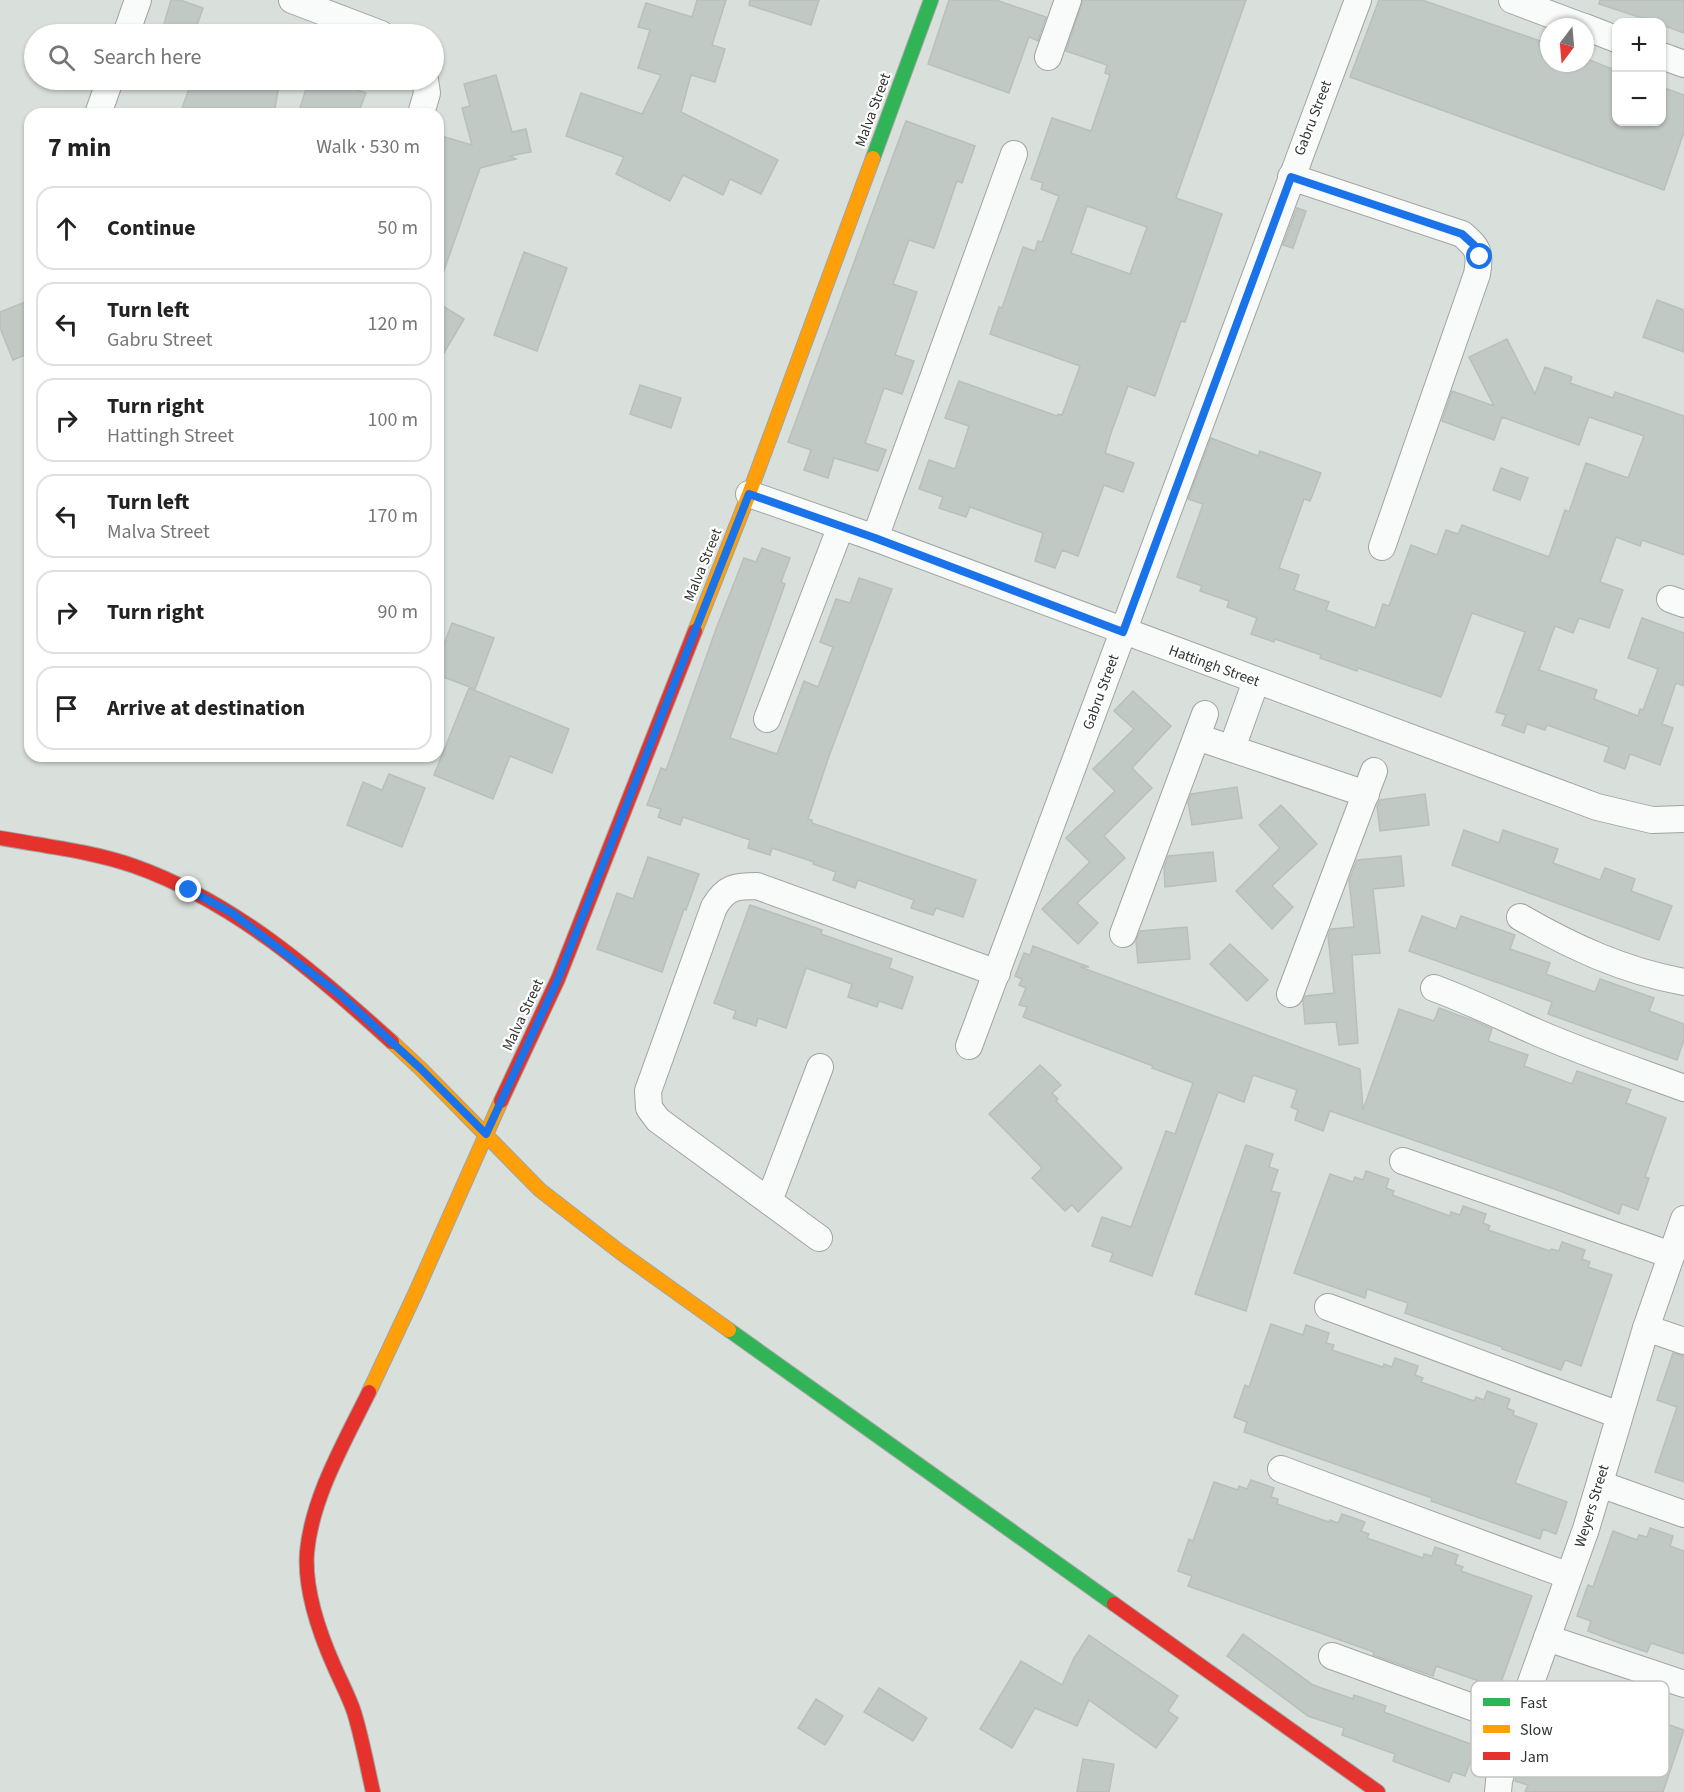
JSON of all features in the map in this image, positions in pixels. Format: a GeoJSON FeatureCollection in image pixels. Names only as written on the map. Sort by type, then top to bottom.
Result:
{"type":"FeatureCollection","features":[{"type":"Feature","properties":{"kind":"street"},"geometry":{"type":"LineString","coordinates":[[130,24],[138,0]]}},
{"type":"Feature","properties":{"kind":"street"},"geometry":{"type":"LineString","coordinates":[[292,0],[355,24]]}},
{"type":"Feature","properties":{"kind":"street","name":"Malva Street"},"geometry":{"type":"LineString","coordinates":[[373,1792],[354,1711],[321,1632],[310,1591],[308,1552],[311,1529],[326,1481],[416,1292],[558,979],[749,494],[931,0]]}},
{"type":"Feature","properties":{"kind":"street"},"geometry":{"type":"LineString","coordinates":[[1048,57],[1068,0]]}},
{"type":"Feature","properties":{"kind":"street"},"geometry":{"type":"LineString","coordinates":[[1512,0],[1561,18]]}},
{"type":"Feature","properties":{"kind":"street","name":"Gabru Street"},"geometry":{"type":"LineString","coordinates":[[969,1046],[1291,177],[1352,2]]}},
{"type":"Feature","properties":{"kind":"street"},"geometry":{"type":"LineString","coordinates":[[1594,30],[1612,37]]}},
{"type":"Feature","properties":{"kind":"street"},"geometry":{"type":"LineString","coordinates":[[1666,57],[1684,64]]}},
{"type":"Feature","properties":{"kind":"street"},"geometry":{"type":"LineString","coordinates":[[100,108],[106,90]]}},
{"type":"Feature","properties":{"kind":"street"},"geometry":{"type":"LineString","coordinates":[[423,108],[427,90]]}},
{"type":"Feature","properties":{"kind":"street"},"geometry":{"type":"LineString","coordinates":[[875,538],[1014,153]]}},
{"type":"Feature","properties":{"kind":"street"},"geometry":{"type":"LineString","coordinates":[[1291,177],[1462,234],[1474,245],[1480,257],[1478,274],[1382,547]]}},
{"type":"Feature","properties":{"kind":"street","name":"Hattingh Street"},"geometry":{"type":"LineString","coordinates":[[749,494],[875,538],[1597,807],[1652,820],[1684,819]]}},
{"type":"Feature","properties":{"kind":"street"},"geometry":{"type":"LineString","coordinates":[[767,719],[841,526]]}},
{"type":"Feature","properties":{"kind":"street"},"geometry":{"type":"LineString","coordinates":[[1232,748],[1256,681]]}},
{"type":"Feature","properties":{"kind":"street"},"geometry":{"type":"LineString","coordinates":[[1123,934],[1201,725],[1232,748],[1370,782],[1290,994]]}},
{"type":"Feature","properties":{"kind":"street"},"geometry":{"type":"LineString","coordinates":[[0,838],[72,851],[133,866],[189,890],[232,913],[339,994],[420,1068],[540,1190],[620,1252],[1378,1792]]}},
{"type":"Feature","properties":{"kind":"street"},"geometry":{"type":"LineString","coordinates":[[819,1238],[658,1120],[649,1108],[648,1091],[714,907],[722,894],[737,886],[757,886],[997,973]]}},
{"type":"Feature","properties":{"kind":"street"},"geometry":{"type":"LineString","coordinates":[[1520,917],[1567,944],[1601,959],[1659,977],[1684,982]]}},
{"type":"Feature","properties":{"kind":"street"},"geometry":{"type":"LineString","coordinates":[[1434,988],[1581,1051],[1684,1088]]}},
{"type":"Feature","properties":{"kind":"street"},"geometry":{"type":"LineString","coordinates":[[769,1201],[820,1067]]}},
{"type":"Feature","properties":{"kind":"street"},"geometry":{"type":"LineString","coordinates":[[1403,1161],[1671,1255]]}},
{"type":"Feature","properties":{"kind":"street","name":"Weyers Street"},"geometry":{"type":"LineString","coordinates":[[1531,1681],[1600,1484],[1618,1415],[1684,1219]]}},
{"type":"Feature","properties":{"kind":"street"},"geometry":{"type":"LineString","coordinates":[[1328,1307],[1618,1415]]}},
{"type":"Feature","properties":{"kind":"street"},"geometry":{"type":"LineString","coordinates":[[1646,1328],[1684,1341]]}},
{"type":"Feature","properties":{"kind":"street"},"geometry":{"type":"LineString","coordinates":[[1281,1469],[1569,1576]]}},
{"type":"Feature","properties":{"kind":"street"},"geometry":{"type":"LineString","coordinates":[[1600,1484],[1684,1514]]}},
{"type":"Feature","properties":{"kind":"street"},"geometry":{"type":"LineString","coordinates":[[1547,1638],[1684,1684]]}},
{"type":"Feature","properties":{"kind":"street"},"geometry":{"type":"LineString","coordinates":[[1332,1656],[1471,1707]]}},
{"type":"Feature","properties":{"kind":"street","name":"Weyers Street"},"geometry":{"type":"LineString","coordinates":[[1498,1792],[1499,1777]]}},
{"type":"Feature","properties":{"kind":"building"},"geometry":{"type":"Polygon","coordinates":[[[171,0],[180,0],[203,8],[197,24],[164,24],[171,0]]]}},
{"type":"Feature","properties":{"kind":"building"},"geometry":{"type":"Polygon","coordinates":[[[697,0],[726,0],[712,45],[725,49],[715,82],[691,75],[681,112],[778,160],[761,194],[730,179],[723,195],[683,175],[670,201],[616,174],[624,157],[566,136],[581,93],[642,114],[661,75],[638,68],[650,30],[638,27],[646,3],[692,17],[697,0]]]}},
{"type":"Feature","properties":{"kind":"building"},"geometry":{"type":"Polygon","coordinates":[[[750,0],[819,0],[811,25],[749,5],[750,0]]]}},
{"type":"Feature","properties":{"kind":"building"},"geometry":{"type":"Polygon","coordinates":[[[949,0],[996,0],[1046,17],[1038,41],[1029,37],[1009,93],[928,64],[949,0]]]}},
{"type":"Feature","properties":{"kind":"building"},"geometry":{"type":"Polygon","coordinates":[[[1083,0],[1246,0],[1176,198],[1222,214],[1185,322],[1181,321],[1155,396],[1128,386],[1111,433],[1105,453],[1134,463],[1123,492],[1104,485],[1078,556],[1062,550],[1055,568],[1035,561],[1043,533],[970,507],[966,517],[939,508],[943,497],[919,489],[929,460],[955,469],[969,426],[945,418],[959,381],[1057,416],[1062,415],[1080,366],[990,334],[999,307],[1002,308],[1023,247],[1035,251],[1038,241],[1042,242],[1059,196],[1041,189],[1043,183],[1031,179],[1052,118],[1091,131],[1110,75],[1105,73],[1107,65],[1066,51],[1083,0]],[[1087,206],[1071,253],[1130,274],[1147,227],[1087,206]]]}},
{"type":"Feature","properties":{"kind":"building"},"geometry":{"type":"Polygon","coordinates":[[[1379,0],[1422,0],[1540,41],[1540,72],[1594,72],[1594,62],[1612,69],[1612,126],[1666,126],[1666,88],[1684,95],[1684,132],[1664,190],[1350,77],[1379,0]]]}},
{"type":"Feature","properties":{"kind":"building"},"geometry":{"type":"Polygon","coordinates":[[[1600,0],[1684,0],[1684,33],[1666,26],[1666,18],[1642,18],[1599,4],[1600,0]]]}},
{"type":"Feature","properties":{"kind":"building"},"geometry":{"type":"Polygon","coordinates":[[[496,75],[512,132],[526,129],[531,152],[510,156],[516,159],[480,168],[444,270],[444,137],[472,145],[462,108],[470,106],[464,84],[496,75]]]}},
{"type":"Feature","properties":{"kind":"building"},"geometry":{"type":"Polygon","coordinates":[[[188,90],[278,90],[275,108],[182,108],[188,90]]]}},
{"type":"Feature","properties":{"kind":"building"},"geometry":{"type":"Polygon","coordinates":[[[306,90],[357,90],[366,93],[360,108],[300,108],[306,90]]]}},
{"type":"Feature","properties":{"kind":"building"},"geometry":{"type":"Polygon","coordinates":[[[906,121],[975,146],[962,183],[957,181],[934,248],[909,240],[893,284],[917,292],[895,355],[914,361],[902,394],[884,388],[865,443],[886,450],[878,471],[834,458],[828,478],[804,470],[811,450],[788,442],[906,121]]]}},
{"type":"Feature","properties":{"kind":"building"},"geometry":{"type":"Polygon","coordinates":[[[1297,208],[1306,211],[1293,248],[1283,245],[1297,208]]]}},
{"type":"Feature","properties":{"kind":"building"},"geometry":{"type":"Polygon","coordinates":[[[524,252],[567,268],[537,351],[494,335],[524,252]]]}},
{"type":"Feature","properties":{"kind":"building"},"geometry":{"type":"Polygon","coordinates":[[[1657,300],[1684,310],[1684,352],[1643,337],[1657,300]]]}},
{"type":"Feature","properties":{"kind":"building"},"geometry":{"type":"Polygon","coordinates":[[[24,302],[24,355],[13,360],[0,328],[0,312],[24,302]]]}},
{"type":"Feature","properties":{"kind":"building"},"geometry":{"type":"Polygon","coordinates":[[[444,307],[464,319],[444,353],[444,307]]]}},
{"type":"Feature","properties":{"kind":"building"},"geometry":{"type":"Polygon","coordinates":[[[1507,339],[1535,394],[1545,367],[1572,377],[1570,383],[1613,398],[1615,392],[1684,416],[1684,555],[1642,540],[1640,546],[1616,537],[1600,582],[1623,590],[1609,628],[1579,618],[1573,633],[1555,626],[1539,670],[1597,690],[1594,699],[1638,716],[1640,709],[1643,710],[1658,669],[1628,658],[1642,618],[1684,633],[1684,686],[1676,683],[1662,724],[1673,728],[1660,765],[1630,754],[1625,769],[1604,761],[1609,747],[1547,725],[1545,730],[1527,724],[1524,733],[1502,725],[1506,715],[1496,712],[1525,632],[1472,613],[1441,697],[1358,668],[1357,671],[1320,658],[1321,655],[1275,639],[1274,642],[1251,634],[1257,618],[1227,607],[1229,601],[1200,591],[1202,586],[1177,577],[1203,504],[1188,499],[1211,438],[1258,456],[1260,451],[1321,473],[1310,501],[1304,499],[1279,568],[1299,575],[1294,590],[1329,602],[1326,610],[1375,628],[1383,604],[1389,606],[1411,545],[1437,555],[1446,530],[1458,534],[1462,525],[1549,557],[1565,510],[1569,512],[1586,463],[1628,478],[1644,436],[1589,417],[1579,445],[1502,417],[1494,440],[1442,421],[1452,391],[1494,406],[1469,357],[1507,339]]]}},
{"type":"Feature","properties":{"kind":"building"},"geometry":{"type":"Polygon","coordinates":[[[640,385],[681,398],[671,428],[630,414],[640,385]]]}},
{"type":"Feature","properties":{"kind":"building"},"geometry":{"type":"Polygon","coordinates":[[[1501,468],[1528,478],[1520,500],[1493,490],[1501,468]]]}},
{"type":"Feature","properties":{"kind":"building"},"geometry":{"type":"Polygon","coordinates":[[[762,548],[790,558],[781,582],[785,584],[730,738],[777,754],[804,681],[818,687],[833,647],[820,642],[836,599],[850,603],[859,578],[892,589],[829,756],[808,819],[812,820],[812,823],[976,880],[963,917],[936,908],[933,915],[911,908],[914,900],[858,880],[855,888],[833,880],[836,872],[813,864],[814,862],[772,848],[770,855],[748,848],[750,840],[683,817],[680,825],[658,817],[661,809],[647,805],[661,768],[666,770],[744,558],[756,562],[762,548]]]}},
{"type":"Feature","properties":{"kind":"building"},"geometry":{"type":"Polygon","coordinates":[[[452,623],[494,638],[475,689],[444,677],[444,644],[452,623]]]}},
{"type":"Feature","properties":{"kind":"building"},"geometry":{"type":"Polygon","coordinates":[[[469,688],[569,729],[552,773],[510,756],[493,799],[434,775],[439,762],[444,762],[444,750],[469,688]]]}},
{"type":"Feature","properties":{"kind":"building"},"geometry":{"type":"Polygon","coordinates":[[[1133,691],[1171,726],[1132,768],[1152,788],[1104,836],[1125,858],[1077,903],[1098,923],[1078,944],[1042,909],[1090,862],[1066,838],[1115,791],[1093,769],[1134,729],[1114,711],[1133,691]]]}},
{"type":"Feature","properties":{"kind":"building"},"geometry":{"type":"Polygon","coordinates":[[[389,774],[425,788],[402,847],[347,825],[363,782],[382,790],[389,774]]]}},
{"type":"Feature","properties":{"kind":"building"},"geometry":{"type":"Polygon","coordinates":[[[1237,787],[1242,818],[1192,825],[1188,802],[1191,794],[1237,787]]]}},
{"type":"Feature","properties":{"kind":"building"},"geometry":{"type":"Polygon","coordinates":[[[1425,794],[1429,825],[1380,831],[1377,806],[1380,800],[1425,794]]]}},
{"type":"Feature","properties":{"kind":"building"},"geometry":{"type":"Polygon","coordinates":[[[1281,805],[1317,844],[1272,886],[1293,907],[1272,929],[1236,891],[1280,848],[1259,825],[1281,805]]]}},
{"type":"Feature","properties":{"kind":"building"},"geometry":{"type":"Polygon","coordinates":[[[1464,830],[1499,843],[1503,830],[1558,849],[1553,863],[1600,880],[1605,868],[1635,879],[1631,891],[1672,906],[1659,940],[1452,865],[1464,830]]]}},
{"type":"Feature","properties":{"kind":"building"},"geometry":{"type":"Polygon","coordinates":[[[1213,852],[1216,881],[1165,887],[1164,868],[1168,856],[1213,852]]]}},
{"type":"Feature","properties":{"kind":"building"},"geometry":{"type":"Polygon","coordinates":[[[1401,856],[1404,886],[1373,889],[1380,953],[1352,955],[1358,1043],[1339,1045],[1336,1022],[1305,1024],[1303,1001],[1305,996],[1334,993],[1328,936],[1331,929],[1354,927],[1349,880],[1357,860],[1401,856]]]}},
{"type":"Feature","properties":{"kind":"building"},"geometry":{"type":"Polygon","coordinates":[[[648,857],[699,874],[662,972],[597,949],[617,893],[633,899],[648,857]]]}},
{"type":"Feature","properties":{"kind":"building"},"geometry":{"type":"Polygon","coordinates":[[[750,905],[822,930],[821,934],[892,959],[889,968],[913,977],[902,1009],[879,1001],[877,1007],[848,997],[852,984],[806,968],[786,1028],[758,1018],[756,1026],[733,1018],[736,1011],[714,1003],[750,905]]]}},
{"type":"Feature","properties":{"kind":"building"},"geometry":{"type":"Polygon","coordinates":[[[1422,916],[1456,929],[1461,916],[1515,935],[1510,949],[1550,963],[1546,974],[1595,992],[1600,979],[1654,998],[1649,1011],[1684,1024],[1684,1040],[1677,1060],[1548,1014],[1552,1002],[1409,951],[1422,916]]]}},
{"type":"Feature","properties":{"kind":"building"},"geometry":{"type":"Polygon","coordinates":[[[1187,927],[1190,959],[1138,963],[1136,941],[1140,931],[1187,927]]]}},
{"type":"Feature","properties":{"kind":"building"},"geometry":{"type":"Polygon","coordinates":[[[1230,944],[1268,980],[1247,1001],[1210,964],[1230,944]]]}},
{"type":"Feature","properties":{"kind":"building"},"geometry":{"type":"Polygon","coordinates":[[[1033,946],[1089,967],[1080,967],[1360,1069],[1363,1110],[1399,1009],[1434,1021],[1439,1008],[1474,1021],[1492,1029],[1488,1041],[1528,1055],[1524,1066],[1572,1084],[1577,1071],[1631,1090],[1626,1103],[1666,1118],[1645,1177],[1649,1178],[1638,1210],[1622,1204],[1619,1214],[1560,1191],[1330,1111],[1323,1131],[1295,1120],[1298,1110],[1291,1107],[1297,1090],[1253,1075],[1244,1102],[1218,1092],[1152,1276],[1110,1261],[1113,1253],[1092,1246],[1102,1217],[1131,1227],[1166,1131],[1175,1134],[1193,1083],[1023,1017],[1027,1007],[1019,1005],[1026,988],[1019,985],[1022,979],[1015,976],[1024,953],[1030,955],[1033,946]]]}},
{"type":"Feature","properties":{"kind":"building"},"geometry":{"type":"Polygon","coordinates":[[[1040,1065],[1061,1085],[1052,1093],[1058,1099],[1056,1101],[1122,1168],[1078,1212],[1072,1205],[1065,1211],[1032,1178],[1042,1168],[989,1114],[1040,1065]]]}},
{"type":"Feature","properties":{"kind":"building"},"geometry":{"type":"Polygon","coordinates":[[[1246,1145],[1273,1154],[1269,1167],[1278,1170],[1271,1191],[1280,1193],[1246,1311],[1195,1294],[1246,1145]]]}},
{"type":"Feature","properties":{"kind":"building"},"geometry":{"type":"Polygon","coordinates":[[[1366,1171],[1389,1179],[1386,1188],[1394,1191],[1392,1195],[1450,1216],[1451,1212],[1460,1215],[1463,1206],[1486,1214],[1483,1223],[1490,1226],[1488,1230],[1550,1251],[1551,1249],[1559,1251],[1562,1242],[1585,1250],[1582,1259],[1590,1262],[1588,1267],[1612,1275],[1581,1366],[1565,1360],[1561,1370],[1405,1313],[1408,1303],[1367,1289],[1365,1298],[1294,1273],[1330,1174],[1353,1182],[1355,1177],[1363,1180],[1366,1171]]]}},
{"type":"Feature","properties":{"kind":"building"},"geometry":{"type":"Polygon","coordinates":[[[1271,1324],[1303,1335],[1306,1325],[1329,1333],[1326,1343],[1334,1345],[1332,1350],[1383,1367],[1384,1364],[1392,1367],[1395,1358],[1418,1366],[1415,1375],[1423,1378],[1421,1382],[1474,1401],[1476,1397],[1484,1400],[1487,1391],[1510,1399],[1507,1408],[1514,1411],[1513,1415],[1537,1424],[1515,1483],[1567,1502],[1556,1534],[1543,1529],[1540,1539],[1431,1501],[1432,1498],[1244,1432],[1247,1422],[1234,1417],[1245,1385],[1249,1387],[1271,1324]]]}},
{"type":"Feature","properties":{"kind":"building"},"geometry":{"type":"Polygon","coordinates":[[[1673,1353],[1684,1356],[1684,1482],[1655,1472],[1677,1407],[1657,1400],[1673,1353]]]}},
{"type":"Feature","properties":{"kind":"building"},"geometry":{"type":"Polygon","coordinates":[[[1251,1480],[1274,1488],[1271,1497],[1278,1499],[1277,1504],[1329,1522],[1330,1520],[1338,1523],[1342,1514],[1365,1522],[1361,1531],[1369,1534],[1367,1538],[1423,1558],[1424,1554],[1432,1556],[1435,1547],[1458,1555],[1455,1564],[1463,1567],[1461,1571],[1532,1596],[1502,1681],[1479,1681],[1436,1666],[1433,1676],[1373,1655],[1374,1652],[1188,1586],[1192,1576],[1178,1571],[1189,1539],[1193,1541],[1214,1482],[1238,1490],[1239,1486],[1247,1489],[1251,1480]]]}},
{"type":"Feature","properties":{"kind":"building"},"geometry":{"type":"Polygon","coordinates":[[[1650,1528],[1673,1536],[1670,1546],[1684,1551],[1684,1654],[1651,1643],[1647,1652],[1617,1642],[1588,1631],[1591,1621],[1577,1616],[1588,1585],[1593,1587],[1613,1531],[1637,1540],[1639,1535],[1647,1537],[1650,1528]]]}},
{"type":"Feature","properties":{"kind":"building"},"geometry":{"type":"Polygon","coordinates":[[[1243,1634],[1313,1685],[1353,1699],[1354,1695],[1386,1706],[1384,1712],[1471,1744],[1471,1760],[1465,1776],[1453,1772],[1449,1782],[1393,1761],[1395,1754],[1342,1735],[1344,1728],[1308,1716],[1227,1656],[1243,1634]]]}},
{"type":"Feature","properties":{"kind":"building"},"geometry":{"type":"Polygon","coordinates":[[[1089,1635],[1178,1696],[1168,1711],[1178,1718],[1156,1748],[1089,1700],[1077,1726],[1035,1708],[1012,1748],[980,1729],[1021,1661],[1062,1685],[1074,1658],[1089,1635]]]}},
{"type":"Feature","properties":{"kind":"building"},"geometry":{"type":"Polygon","coordinates":[[[879,1688],[927,1718],[913,1741],[864,1712],[879,1688]]]}},
{"type":"Feature","properties":{"kind":"building"},"geometry":{"type":"Polygon","coordinates":[[[816,1699],[843,1716],[825,1745],[798,1728],[816,1699]]]}},
{"type":"Feature","properties":{"kind":"building"},"geometry":{"type":"Polygon","coordinates":[[[1669,1725],[1684,1730],[1669,1774],[1669,1725]]]}},
{"type":"Feature","properties":{"kind":"building"},"geometry":{"type":"Polygon","coordinates":[[[1083,1759],[1114,1764],[1109,1792],[1077,1792],[1083,1759]]]}},
{"type":"Feature","properties":{"kind":"building"},"geometry":{"type":"Polygon","coordinates":[[[1516,1777],[1668,1777],[1663,1792],[1525,1792],[1528,1785],[1515,1781],[1516,1777]]]}},
{"type":"Feature","properties":{"kind":"traffic: fast"},"geometry":{"type":"LineString","coordinates":[[873,158],[931,0]]}},
{"type":"Feature","properties":{"kind":"traffic: fast"},"geometry":{"type":"LineString","coordinates":[[729,1330],[1114,1604]]}},
{"type":"Feature","properties":{"kind":"traffic: slow"},"geometry":{"type":"LineString","coordinates":[[695,631],[749,494],[873,158]]}},
{"type":"Feature","properties":{"kind":"traffic: slow"},"geometry":{"type":"LineString","coordinates":[[392,1042],[540,1190],[620,1252],[729,1330]]}},
{"type":"Feature","properties":{"kind":"traffic: slow"},"geometry":{"type":"LineString","coordinates":[[369,1392],[501,1101]]}},
{"type":"Feature","properties":{"kind":"traffic: jam"},"geometry":{"type":"LineString","coordinates":[[501,1101],[558,979],[695,631]]}},
{"type":"Feature","properties":{"kind":"traffic: jam"},"geometry":{"type":"LineString","coordinates":[[0,838],[101,856],[134,866],[205,898],[239,919],[303,965],[392,1042]]}},
{"type":"Feature","properties":{"kind":"traffic: jam"},"geometry":{"type":"LineString","coordinates":[[369,1392],[322,1490],[310,1531],[307,1566],[310,1596],[318,1625],[354,1712],[373,1792]]}},
{"type":"Feature","properties":{"kind":"traffic: jam"},"geometry":{"type":"LineString","coordinates":[[1114,1604],[1378,1792]]}},
{"type":"Feature","properties":{"kind":"route"},"geometry":{"type":"LineString","coordinates":[[189,890],[232,913],[339,994],[420,1068],[486,1134],[558,979],[749,494],[875,538],[1123,632],[1291,177],[1462,234],[1474,245],[1480,257]]}}]}
